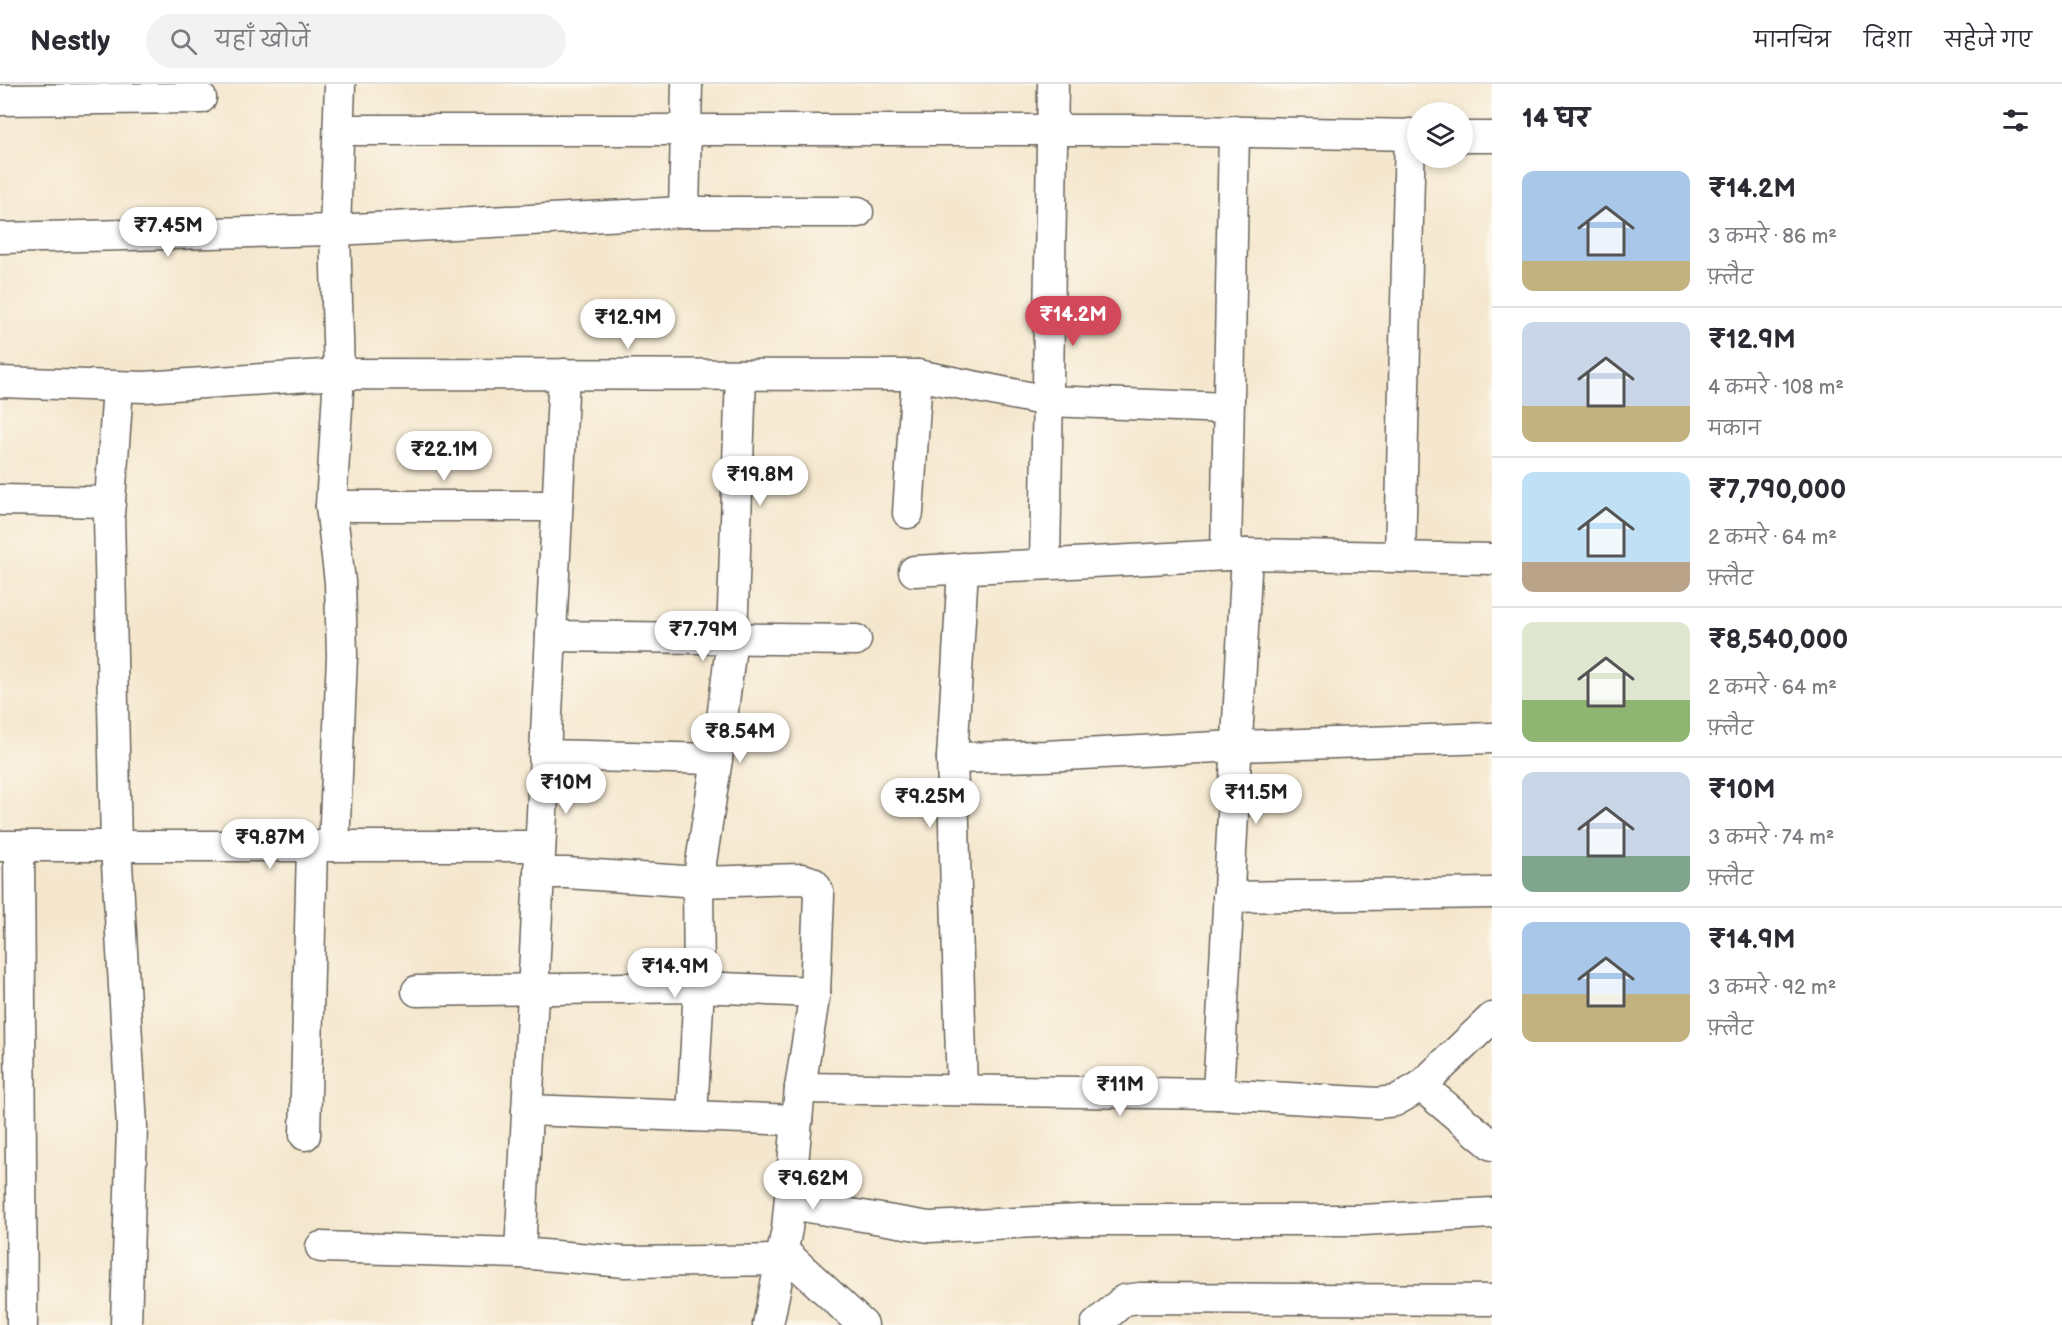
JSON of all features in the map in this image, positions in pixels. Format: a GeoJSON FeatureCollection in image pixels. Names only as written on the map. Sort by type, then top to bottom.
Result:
{"type":"FeatureCollection","features":[{"type":"Feature","properties":{"kind":"street"},"geometry":{"type":"LineString","coordinates":[[305,1135],[323,846],[342,656],[340,582],[331,506],[339,374],[335,230],[340,84]]}},
{"type":"Feature","properties":{"kind":"street"},"geometry":{"type":"LineString","coordinates":[[684,212],[687,84]]}},
{"type":"Feature","properties":{"kind":"street"},"geometry":{"type":"LineString","coordinates":[[1045,564],[1053,84]]}},
{"type":"Feature","properties":{"kind":"street"},"geometry":{"type":"LineString","coordinates":[[0,100],[201,98]]}},
{"type":"Feature","properties":{"kind":"street"},"geometry":{"type":"LineString","coordinates":[[339,130],[1053,130],[1407,135]]}},
{"type":"Feature","properties":{"kind":"street"},"geometry":{"type":"LineString","coordinates":[[1218,1094],[1236,746],[1237,554],[1228,408],[1234,131]]}},
{"type":"Feature","properties":{"kind":"street"},"geometry":{"type":"LineString","coordinates":[[1473,137],[1492,137]]}},
{"type":"Feature","properties":{"kind":"street"},"geometry":{"type":"LineString","coordinates":[[1400,557],[1413,168]]}},
{"type":"Feature","properties":{"kind":"street"},"geometry":{"type":"LineString","coordinates":[[0,238],[335,230],[684,212],[858,212]]}},
{"type":"Feature","properties":{"kind":"street"},"geometry":{"type":"LineString","coordinates":[[0,382],[144,387],[339,374],[916,375],[1048,401],[1228,408]]}},
{"type":"Feature","properties":{"kind":"street"},"geometry":{"type":"LineString","coordinates":[[520,1254],[564,374]]}},
{"type":"Feature","properties":{"kind":"street"},"geometry":{"type":"LineString","coordinates":[[692,1116],[699,987],[698,882],[717,759],[732,638],[741,375]]}},
{"type":"Feature","properties":{"kind":"street"},"geometry":{"type":"LineString","coordinates":[[908,513],[916,375]]}},
{"type":"Feature","properties":{"kind":"street"},"geometry":{"type":"LineString","coordinates":[[118,387],[109,515],[116,846],[132,1126],[126,1325]]}},
{"type":"Feature","properties":{"kind":"street"},"geometry":{"type":"LineString","coordinates":[[0,500],[110,502]]}},
{"type":"Feature","properties":{"kind":"street"},"geometry":{"type":"LineString","coordinates":[[331,506],[557,506]]}},
{"type":"Feature","properties":{"kind":"street"},"geometry":{"type":"LineString","coordinates":[[914,571],[1237,554],[1492,559]]}},
{"type":"Feature","properties":{"kind":"street"},"geometry":{"type":"LineString","coordinates":[[962,1090],[952,758],[963,568]]}},
{"type":"Feature","properties":{"kind":"street"},"geometry":{"type":"LineString","coordinates":[[550,636],[856,640]]}},
{"type":"Feature","properties":{"kind":"street"},"geometry":{"type":"LineString","coordinates":[[952,758],[1492,738]]}},
{"type":"Feature","properties":{"kind":"street"},"geometry":{"type":"LineString","coordinates":[[544,755],[717,759]]}},
{"type":"Feature","properties":{"kind":"street"},"geometry":{"type":"LineString","coordinates":[[22,1325],[10,846],[323,846],[540,859],[567,873],[698,882],[802,879],[811,881],[817,886],[819,895],[815,992],[800,1088],[783,1255],[768,1325]]}},
{"type":"Feature","properties":{"kind":"street"},"geometry":{"type":"LineString","coordinates":[[1227,897],[1492,893]]}},
{"type":"Feature","properties":{"kind":"street"},"geometry":{"type":"LineString","coordinates":[[417,991],[699,987],[815,992]]}},
{"type":"Feature","properties":{"kind":"street"},"geometry":{"type":"LineString","coordinates":[[800,1088],[1218,1094],[1378,1103],[1395,1101],[1421,1086],[1492,1018]]}},
{"type":"Feature","properties":{"kind":"street"},"geometry":{"type":"LineString","coordinates":[[1421,1086],[1492,1145]]}},
{"type":"Feature","properties":{"kind":"street"},"geometry":{"type":"LineString","coordinates":[[527,1110],[797,1120]]}},
{"type":"Feature","properties":{"kind":"street"},"geometry":{"type":"LineString","coordinates":[[789,1204],[929,1227],[1080,1220],[1362,1220],[1492,1213]]}},
{"type":"Feature","properties":{"kind":"street"},"geometry":{"type":"LineString","coordinates":[[321,1247],[520,1254],[625,1262],[783,1255],[862,1325]]}},
{"type":"Feature","properties":{"kind":"street"},"geometry":{"type":"LineString","coordinates":[[1096,1325],[1124,1300],[1140,1298],[1492,1300]]}}]}
